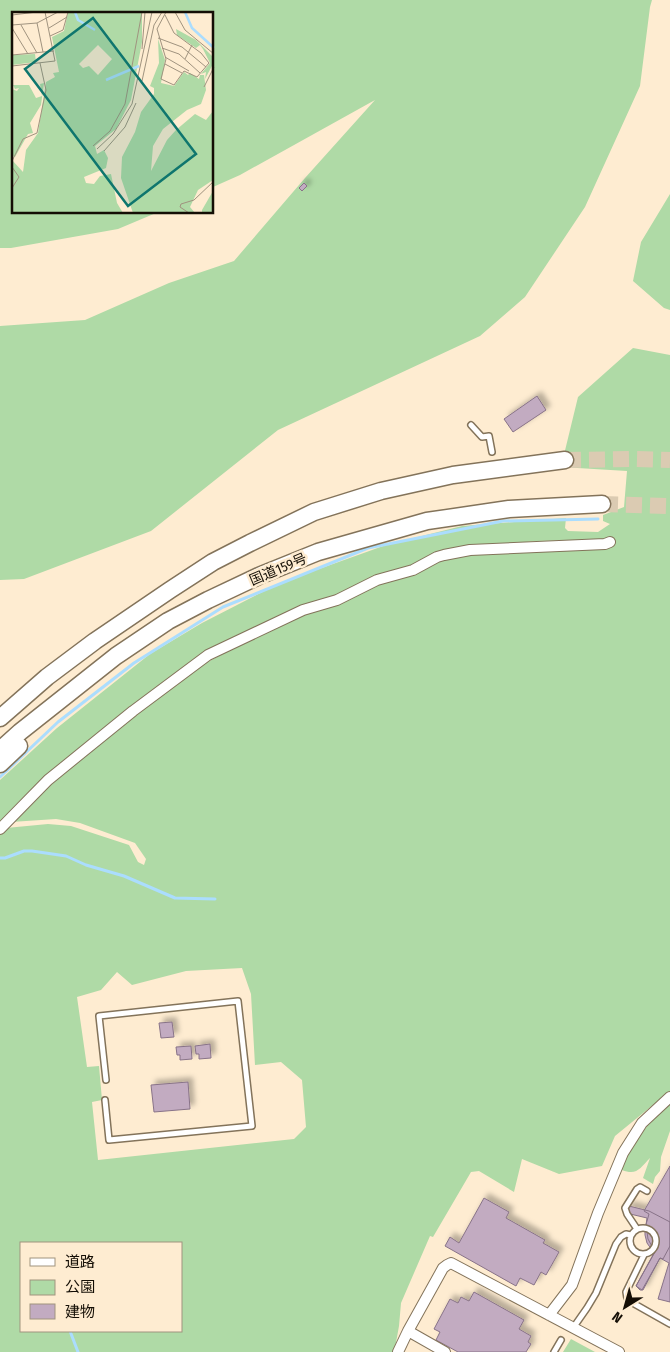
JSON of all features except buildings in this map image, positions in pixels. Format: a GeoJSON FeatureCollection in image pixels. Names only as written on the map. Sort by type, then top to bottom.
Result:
{"type":"FeatureCollection","features":[{"type":"Feature","properties":{"kind":"highway"},"geometry":{"type":"LineString","coordinates":[[4,714],[47,677],[94,641],[213,562],[314,512],[381,491],[453,475],[565,460]]}},
{"type":"Feature","properties":{"kind":"highway","name":"国道159号"},"geometry":{"type":"LineString","coordinates":[[0,750],[116,656],[168,621],[261,575],[318,552],[427,521],[509,509],[602,504]]}},
{"type":"Feature","properties":{"kind":"highway"},"geometry":{"type":"LineString","coordinates":[[0,764],[116,656]]}},
{"type":"Feature","properties":{"kind":"street"},"geometry":{"type":"LineString","coordinates":[[0,829],[48,780],[133,711],[208,655],[302,610],[337,600],[370,582],[413,570],[444,555],[470,550],[605,544],[610,542]]}},
{"type":"Feature","properties":{"kind":"street"},"geometry":{"type":"LineString","coordinates":[[549,1315],[572,1285],[598,1213],[623,1154],[642,1123],[670,1097]]}},
{"type":"Feature","properties":{"kind":"street"},"geometry":{"type":"LineString","coordinates":[[398,1352],[443,1268],[447,1264],[452,1263],[619,1352]]}},
{"type":"Feature","properties":{"kind":"street"},"geometry":{"type":"LineString","coordinates":[[408,1331],[445,1352]]}},
{"type":"Feature","properties":{"kind":"lane"},"geometry":{"type":"LineString","coordinates":[[470,425],[482,437],[490,436],[492,452]]}},
{"type":"Feature","properties":{"kind":"lane"},"geometry":{"type":"LineString","coordinates":[[105,1100],[109,1140],[252,1126],[238,1001],[99,1016],[106,1080]]}},
{"type":"Feature","properties":{"kind":"lane"},"geometry":{"type":"LineString","coordinates":[[638,1229],[625,1208],[637,1189],[640,1187],[647,1190]]}},
{"type":"Feature","properties":{"kind":"lane"},"geometry":{"type":"LineString","coordinates":[[644,1255],[632,1249],[630,1240],[631,1236],[638,1229],[642,1228],[651,1230],[656,1238],[656,1247],[644,1255],[626,1292],[627,1298],[670,1324]]}},
{"type":"Feature","properties":{"kind":"lane"},"geometry":{"type":"LineString","coordinates":[[573,1328],[596,1293],[616,1244],[626,1234],[631,1236]]}},
{"type":"Feature","properties":{"kind":"lane"},"geometry":{"type":"LineString","coordinates":[[554,1352],[561,1340]]}},
{"type":"Feature","properties":{"kind":"green space"},"geometry":{"type":"Polygon","coordinates":[[[0,0],[652,0],[640,86],[585,207],[525,297],[480,336],[278,430],[151,531],[24,579],[0,580],[0,326],[85,320],[169,283],[234,261],[375,100],[240,175],[214,187],[214,12],[12,12],[12,214],[154,214],[118,229],[11,248],[0,248],[0,0]]]}},
{"type":"Feature","properties":{"kind":"green space"},"geometry":{"type":"Polygon","coordinates":[[[670,194],[670,310],[664,308],[633,281],[641,242],[670,194]]]}},
{"type":"Feature","properties":{"kind":"green space"},"geometry":{"type":"Polygon","coordinates":[[[633,348],[670,355],[670,1091],[615,1136],[602,1166],[559,1174],[522,1159],[514,1192],[479,1171],[471,1172],[433,1237],[430,1236],[401,1303],[399,1326],[393,1352],[0,1352],[0,835],[6,828],[48,824],[71,826],[129,845],[138,862],[144,865],[146,859],[135,843],[80,823],[56,819],[11,822],[46,787],[115,730],[193,670],[252,638],[307,612],[403,576],[448,556],[594,546],[603,547],[612,543],[611,539],[535,541],[458,550],[437,554],[418,564],[372,578],[345,592],[313,604],[232,641],[192,663],[117,717],[67,760],[0,824],[0,780],[57,728],[150,654],[202,623],[280,583],[386,545],[462,526],[566,518],[565,528],[568,531],[598,532],[610,524],[603,521],[603,515],[624,507],[627,471],[561,467],[578,397],[633,348]],[[242,968],[186,971],[132,985],[117,972],[101,990],[77,997],[87,1067],[99,1066],[102,1100],[92,1102],[98,1160],[294,1139],[306,1127],[302,1080],[281,1062],[255,1065],[251,994],[242,968]]]}},
{"type":"Feature","properties":{"kind":"green space"},"geometry":{"type":"Polygon","coordinates":[[[670,1100],[670,1131],[661,1157],[660,1171],[655,1177],[653,1184],[643,1178],[650,1158],[638,1170],[627,1172],[622,1170],[627,1154],[650,1122],[670,1100]]]}},
{"type":"Feature","properties":{"kind":"green space"},"geometry":{"type":"Polygon","coordinates":[[[571,1339],[595,1352],[563,1352],[571,1339]]]}},
{"type":"Feature","properties":{"kind":"waterway"},"geometry":{"type":"LineString","coordinates":[[0,777],[58,722],[134,663],[223,607],[368,548],[503,521],[598,519]]}},
{"type":"Feature","properties":{"kind":"waterway"},"geometry":{"type":"LineString","coordinates":[[0,858],[24,851],[66,856],[86,865],[124,876],[175,898],[215,899]]}},
{"type":"Feature","properties":{"kind":"waterway"},"geometry":{"type":"LineString","coordinates":[[70,1332],[78,1352]]}},
{"type":"Feature","properties":{"kind":"tunnel"},"geometry":{"type":"LineString","coordinates":[[565,460],[670,460]]}},
{"type":"Feature","properties":{"kind":"tunnel"},"geometry":{"type":"LineString","coordinates":[[602,504],[670,506]]}}]}
